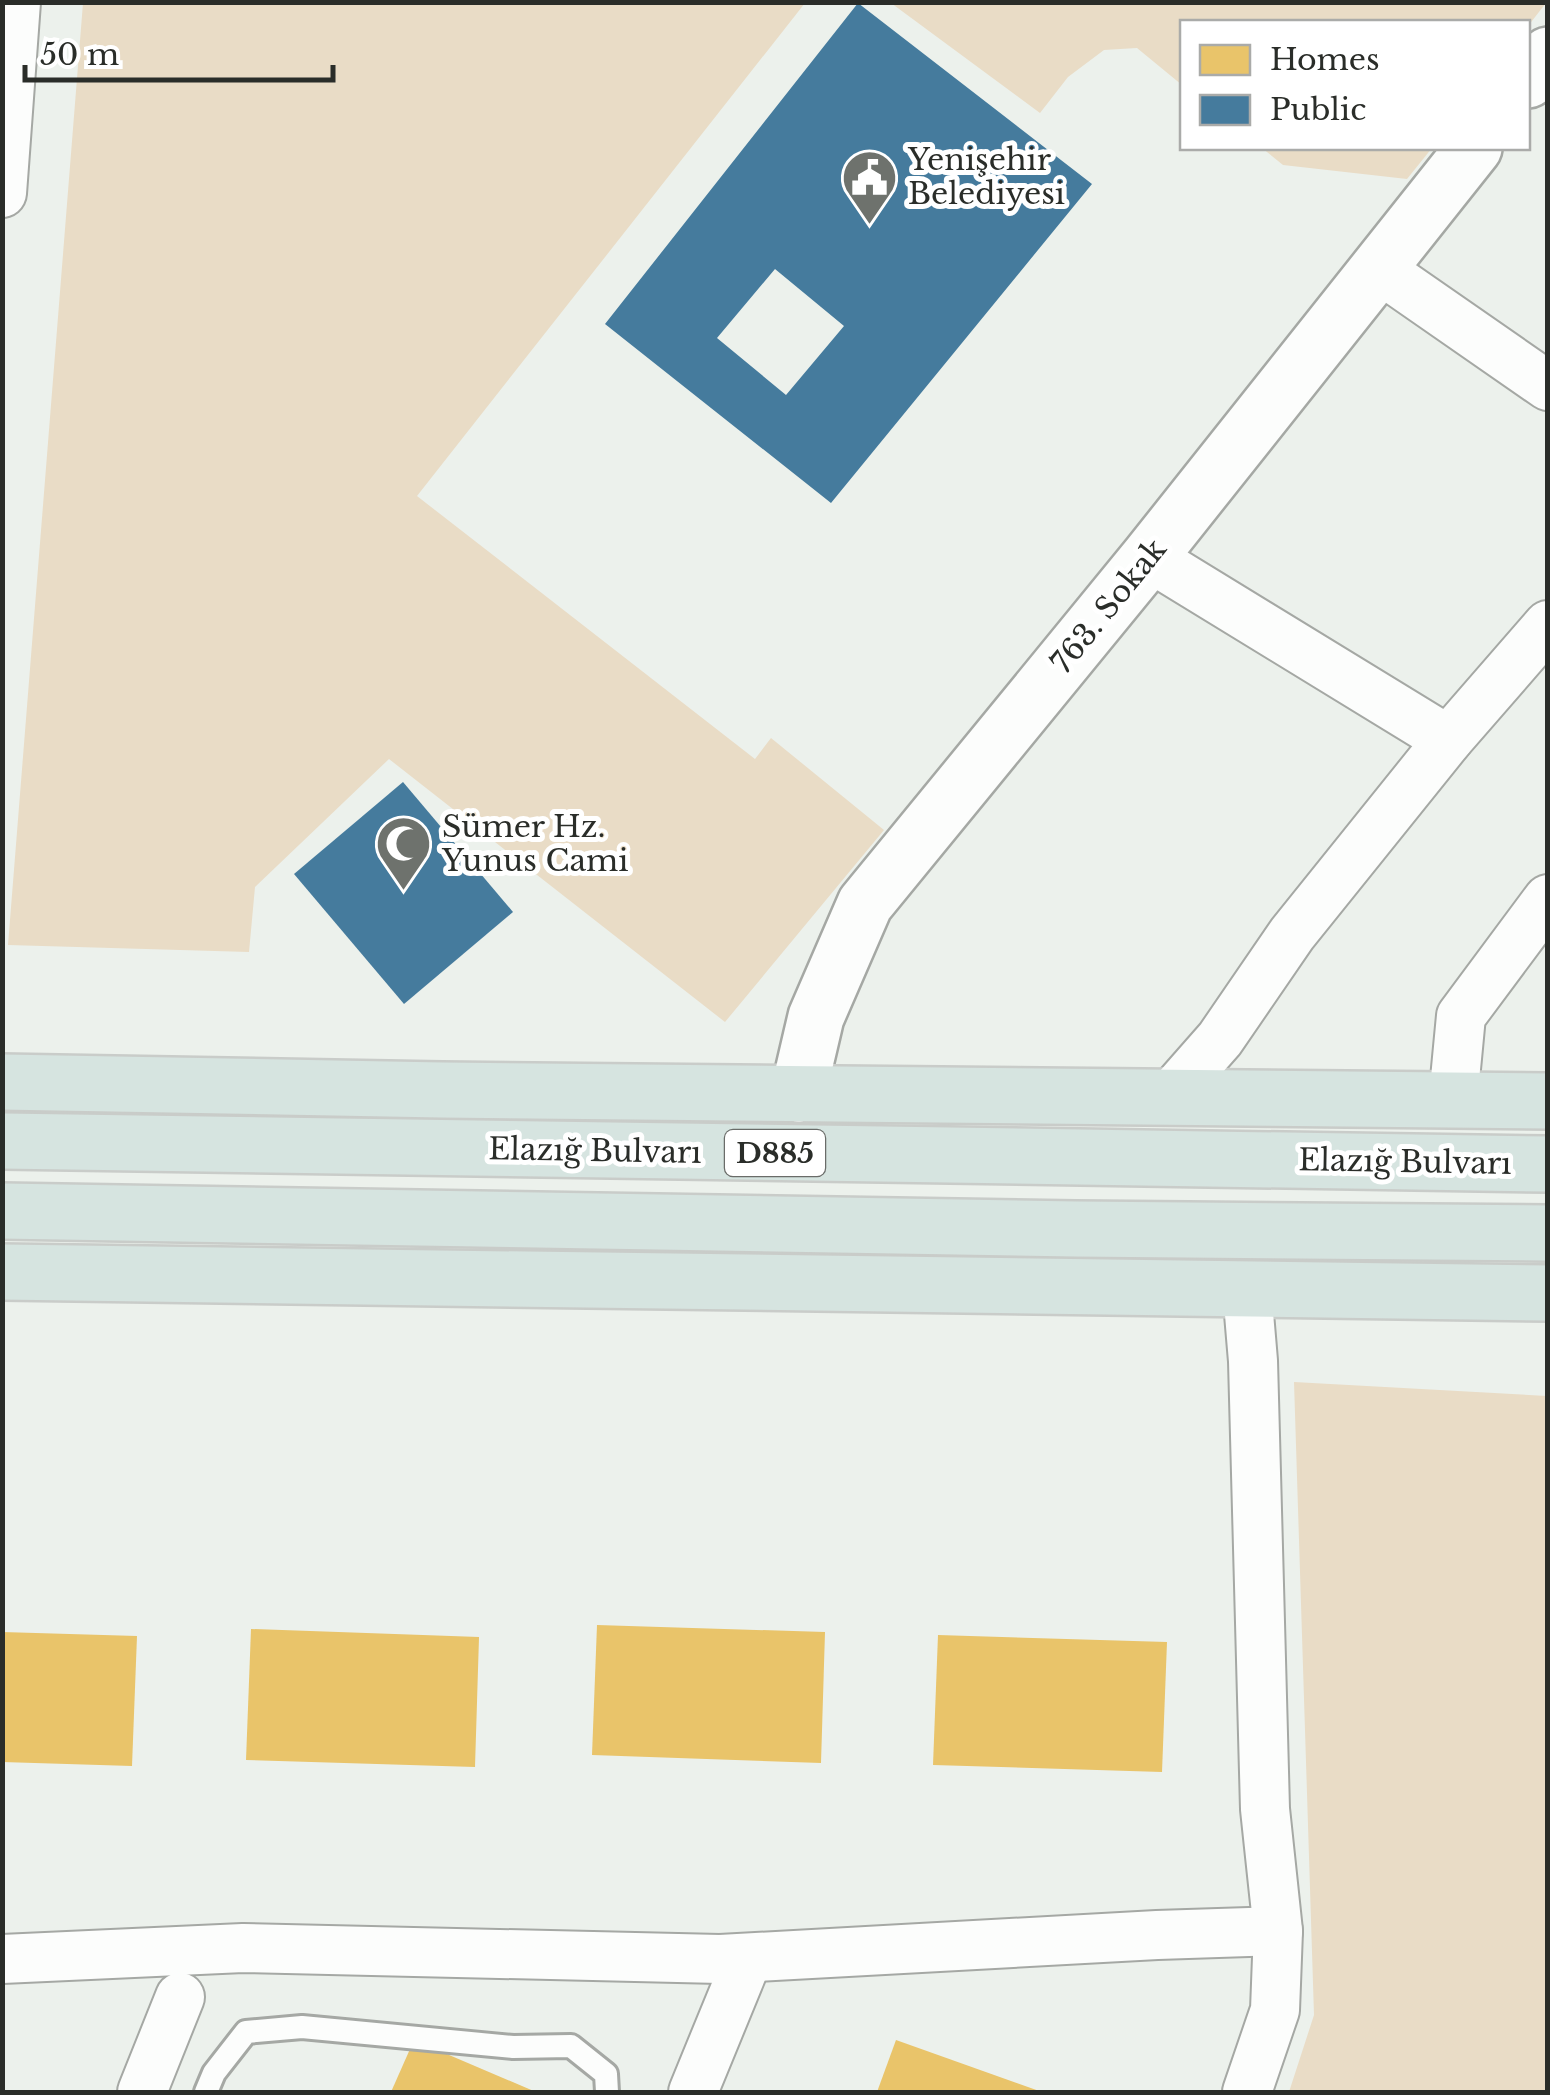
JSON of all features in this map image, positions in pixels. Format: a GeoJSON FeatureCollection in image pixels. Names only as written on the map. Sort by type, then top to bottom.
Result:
{"type":"FeatureCollection","features":[{"type":"Feature","properties":{"kind":"highway"},"geometry":{"type":"LineString","coordinates":[[2,1082],[1548,1101]]}},
{"type":"Feature","properties":{"kind":"highway","name":"Elazığ Bulvarı"},"geometry":{"type":"LineString","coordinates":[[2,1141],[1548,1164]]}},
{"type":"Feature","properties":{"kind":"highway"},"geometry":{"type":"LineString","coordinates":[[2,1211],[1548,1233]]}},
{"type":"Feature","properties":{"kind":"highway"},"geometry":{"type":"LineString","coordinates":[[2,1272],[1548,1293]]}},
{"type":"Feature","properties":{"kind":"street"},"geometry":{"type":"LineString","coordinates":[[2,193],[16,2]]}},
{"type":"Feature","properties":{"kind":"street"},"geometry":{"type":"LineString","coordinates":[[1530,78],[1548,55]]}},
{"type":"Feature","properties":{"kind":"street","name":"763. Sokak"},"geometry":{"type":"LineString","coordinates":[[798,1094],[816,1017],[866,904],[1149,558],[1472,150]]}},
{"type":"Feature","properties":{"kind":"street"},"geometry":{"type":"LineString","coordinates":[[1378,268],[1548,386]]}},
{"type":"Feature","properties":{"kind":"street"},"geometry":{"type":"LineString","coordinates":[[1149,558],[1448,740]]}},
{"type":"Feature","properties":{"kind":"street"},"geometry":{"type":"LineString","coordinates":[[1169,1097],[1220,1038],[1292,934],[1448,740],[1548,625]]}},
{"type":"Feature","properties":{"kind":"street"},"geometry":{"type":"LineString","coordinates":[[1453,1100],[1460,1016],[1548,899]]}},
{"type":"Feature","properties":{"kind":"street"},"geometry":{"type":"LineString","coordinates":[[1247,2092],[1275,2010],[1278,1931],[1265,1809],[1248,1290]]}},
{"type":"Feature","properties":{"kind":"street"},"geometry":{"type":"LineString","coordinates":[[2,1959],[243,1948],[748,1958],[1278,1931]]}},
{"type":"Feature","properties":{"kind":"street"},"geometry":{"type":"LineString","coordinates":[[693,2092],[748,1958]]}},
{"type":"Feature","properties":{"kind":"street"},"geometry":{"type":"LineString","coordinates":[[142,2092],[180,1997]]}},
{"type":"Feature","properties":{"kind":"lane"},"geometry":{"type":"LineString","coordinates":[[206,2092],[214,2073],[246,2032],[302,2027],[513,2047],[571,2046],[606,2074],[607,2092]]}},
{"type":"Feature","properties":{"kind":"shaded area"},"geometry":{"type":"Polygon","coordinates":[[[83,3],[805,3],[417,496],[755,759],[771,738],[884,830],[725,1022],[389,759],[255,887],[249,952],[8,945],[83,3]]]}},
{"type":"Feature","properties":{"kind":"shaded area"},"geometry":{"type":"Polygon","coordinates":[[[891,3],[1546,3],[1530,23],[1530,20],[1180,20],[1180,83],[1137,48],[1104,50],[1068,77],[1040,113],[891,3]]]}},
{"type":"Feature","properties":{"kind":"shaded area"},"geometry":{"type":"Polygon","coordinates":[[[1264,150],[1430,150],[1407,179],[1283,165],[1264,150]]]}},
{"type":"Feature","properties":{"kind":"shaded area"},"geometry":{"type":"Polygon","coordinates":[[[1294,1382],[1547,1396],[1547,2092],[1289,2092],[1314,2015],[1294,1382]]]}},
{"type":"Feature","properties":{"kind":"building: Homes"},"geometry":{"type":"Polygon","coordinates":[[[597,1625],[825,1632],[821,1763],[592,1755],[597,1625]]]}},
{"type":"Feature","properties":{"kind":"building: Homes"},"geometry":{"type":"Polygon","coordinates":[[[251,1629],[479,1637],[475,1767],[246,1760],[251,1629]]]}},
{"type":"Feature","properties":{"kind":"building: Homes"},"geometry":{"type":"Polygon","coordinates":[[[2,1632],[137,1636],[132,1766],[2,1762],[2,1632]]]}},
{"type":"Feature","properties":{"kind":"building: Homes"},"geometry":{"type":"Polygon","coordinates":[[[938,1635],[1167,1642],[1162,1772],[933,1765],[938,1635]]]}},
{"type":"Feature","properties":{"kind":"building: Homes"},"geometry":{"type":"Polygon","coordinates":[[[414,2040],[536,2092],[391,2092],[414,2040]]]}},
{"type":"Feature","properties":{"kind":"building: Homes"},"geometry":{"type":"Polygon","coordinates":[[[896,2040],[1042,2092],[877,2092],[896,2040]]]}},
{"type":"Feature","properties":{"kind":"building: Public","name":"Yenişehir Belediyesi"},"geometry":{"type":"Polygon","coordinates":[[[858,3],[1092,184],[831,503],[605,324],[858,3]],[[775,269],[717,338],[786,395],[844,326],[775,269]]]}},
{"type":"Feature","properties":{"kind":"building: Public","name":"Sümer Hz. Yunus Cami"},"geometry":{"type":"Polygon","coordinates":[[[403,782],[513,912],[404,1004],[294,874],[403,782]]]}},
{"type":"Feature","properties":{"kind":"place","name":"Yenişehir Belediyesi"},"geometry":{"type":"Point","coordinates":[869,226]}},
{"type":"Feature","properties":{"kind":"place","name":"Sümer Hz. Yunus Cami"},"geometry":{"type":"Point","coordinates":[403,893]}}]}
